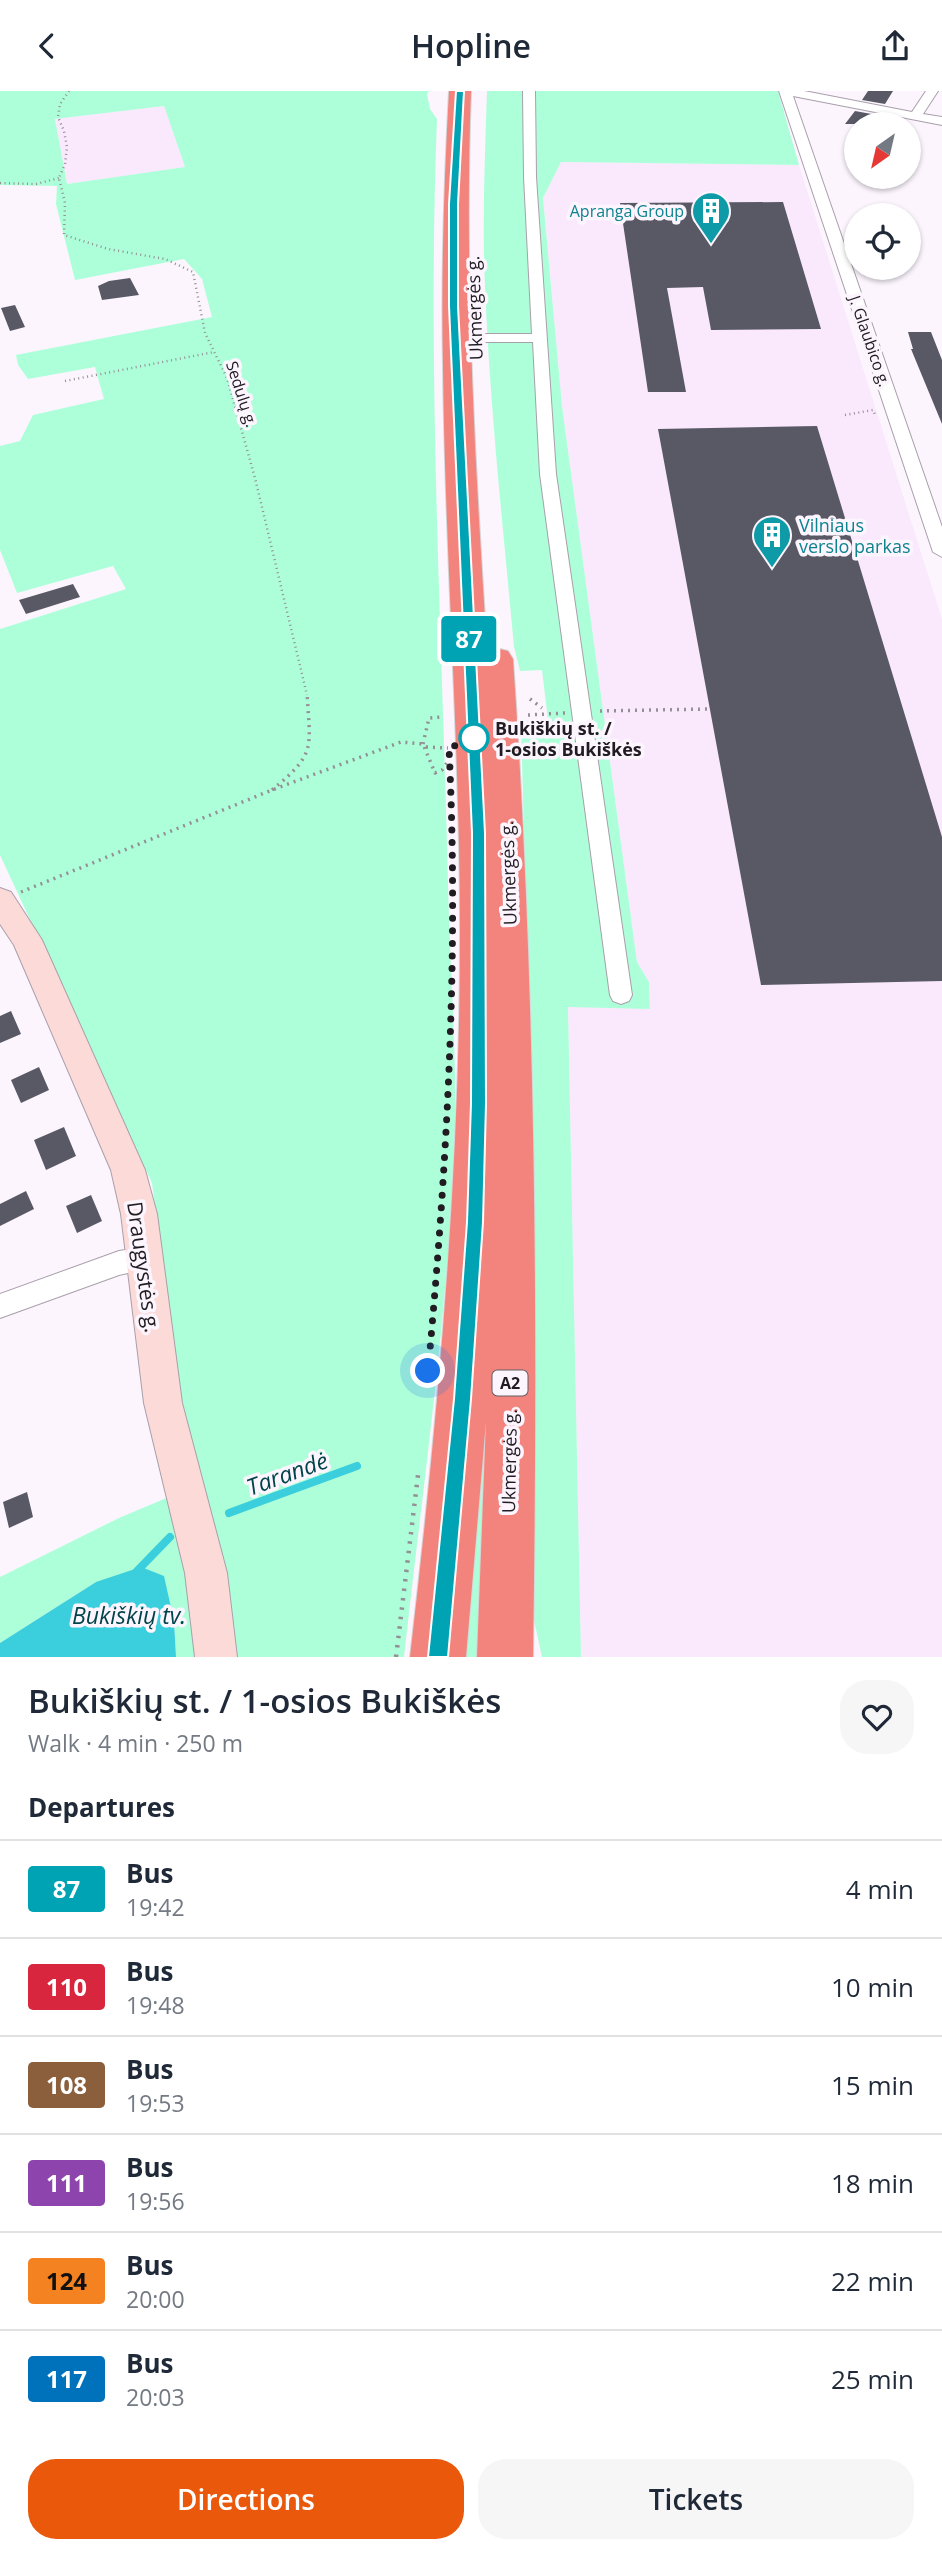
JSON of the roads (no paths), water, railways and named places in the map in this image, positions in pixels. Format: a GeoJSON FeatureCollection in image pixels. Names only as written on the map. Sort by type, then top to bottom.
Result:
{"type":"FeatureCollection","features":[{"type":"Feature","properties":{"kind":"highway","name":"Ukmergės g."},"geometry":{"type":"LineString","coordinates":[[438,1657],[463,1386],[475,1222],[479,1103],[478,833],[454,333],[453,204],[460,91]]}},
{"type":"Feature","properties":{"kind":"highway","name":"Ukmergės g."},"geometry":{"type":"LineString","coordinates":[[476,91],[472,204],[474,338],[503,769],[512,959],[511,1298],[505,1657]]}},
{"type":"Feature","properties":{"kind":"street"},"geometry":{"type":"LineString","coordinates":[[529,91],[530,177],[548,474],[621,995]]}},
{"type":"Feature","properties":{"kind":"street"},"geometry":{"type":"LineString","coordinates":[[785,91],[900,112]]}},
{"type":"Feature","properties":{"kind":"street","name":"J. Glaubico g."},"geometry":{"type":"LineString","coordinates":[[785,91],[942,552]]}},
{"type":"Feature","properties":{"kind":"street"},"geometry":{"type":"LineString","coordinates":[[918,112],[932,91]]}},
{"type":"Feature","properties":{"kind":"street"},"geometry":{"type":"LineString","coordinates":[[921,116],[942,121]]}},
{"type":"Feature","properties":{"kind":"street"},"geometry":{"type":"LineString","coordinates":[[474,338],[540,338]]}},
{"type":"Feature","properties":{"kind":"street","name":"Draugystės g."},"geometry":{"type":"LineString","coordinates":[[0,900],[27,940],[128,1170],[139,1214],[163,1403],[206,1573],[216,1657]]}},
{"type":"Feature","properties":{"kind":"street"},"geometry":{"type":"LineString","coordinates":[[0,1306],[119,1263],[145,1259]]}},
{"type":"Feature","properties":{"kind":"water","name":"Bukiškių tv."},"geometry":{"type":"Polygon","coordinates":[[[141,1567],[164,1576],[174,1621],[176,1657],[0,1657],[0,1643],[96,1582],[141,1567]]]}},
{"type":"Feature","properties":{"kind":"waterway","name":"Tarandė"},"geometry":{"type":"LineString","coordinates":[[229,1513],[357,1466]]}},
{"type":"Feature","properties":{"kind":"waterway","name":"Tarandė"},"geometry":{"type":"LineString","coordinates":[[137,1571],[170,1537]]}},
{"type":"Feature","properties":{"kind":"place","name":"Apranga Group"},"geometry":{"type":"Point","coordinates":[711,245]}},
{"type":"Feature","properties":{"kind":"place","name":"Vilniaus verslo parkas"},"geometry":{"type":"Point","coordinates":[772,569]}},
{"type":"Feature","properties":{"kind":"place","name":"Bukiškių st. / 1-osios Bukiškės"},"geometry":{"type":"Point","coordinates":[474,738]}}]}
